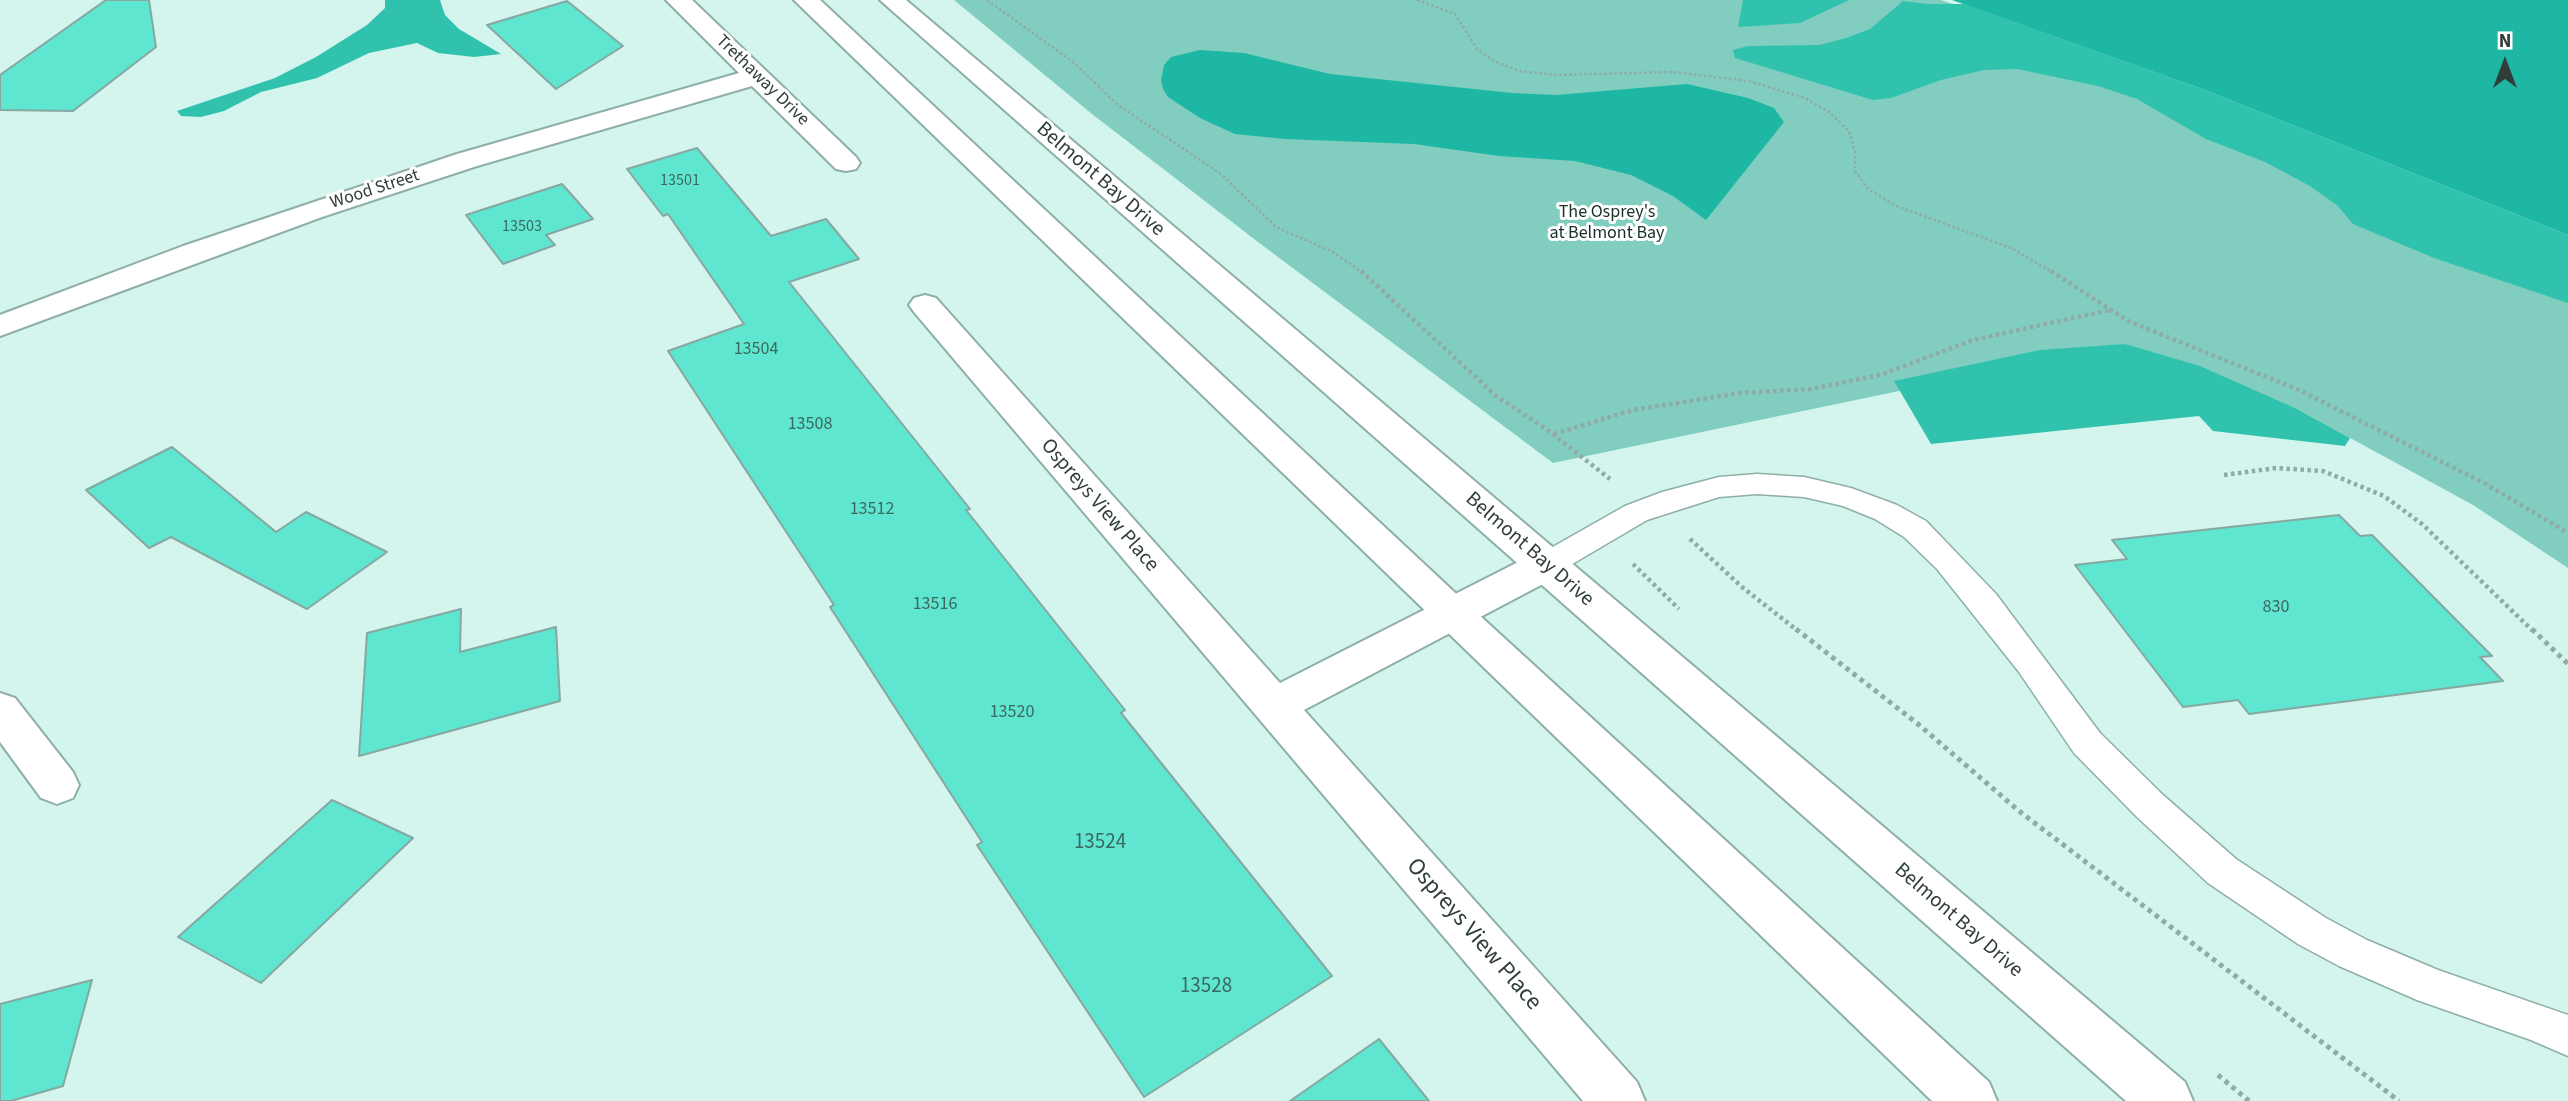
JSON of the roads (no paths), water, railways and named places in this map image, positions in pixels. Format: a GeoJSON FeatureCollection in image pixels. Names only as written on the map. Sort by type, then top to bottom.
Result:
{"type":"FeatureCollection","features":[{"type":"Feature","properties":{"kind":"street","name":"Trethaway Drive"},"geometry":{"type":"LineString","coordinates":[[678,0],[846,163]]}},
{"type":"Feature","properties":{"kind":"street"},"geometry":{"type":"LineString","coordinates":[[806,0],[1452,614],[1970,1101]]}},
{"type":"Feature","properties":{"kind":"street","name":"Belmont Bay Drive"},"geometry":{"type":"LineString","coordinates":[[892,0],[2166,1101]]}},
{"type":"Feature","properties":{"kind":"street","name":"Wood Street"},"geometry":{"type":"LineString","coordinates":[[0,326],[182,257],[467,160],[758,76]]}},
{"type":"Feature","properties":{"kind":"street","name":"Ospreys View Place"},"geometry":{"type":"LineString","coordinates":[[925,305],[1618,1101]]}},
{"type":"Feature","properties":{"kind":"street"},"geometry":{"type":"LineString","coordinates":[[1274,706],[1546,565]]}},
{"type":"Feature","properties":{"kind":"street"},"geometry":{"type":"LineString","coordinates":[[0,710],[57,785]]}},
{"type":"Feature","properties":{"kind":"lane"},"geometry":{"type":"LineString","coordinates":[[1546,565],[1636,513],[1673,499],[1719,487],[1757,484],[1804,487],[1851,498],[1886,512],[1915,529],[1948,561],[1984,601],[2087,743],[2150,806],[2222,871],[2312,931],[2353,953],[2432,987],[2540,1023],[2568,1037]]}},
{"type":"Feature","properties":{"kind":"park label","name":"The Osprey's at Belmont Bay"},"geometry":{"type":"Point","coordinates":[1607,223]}}]}
